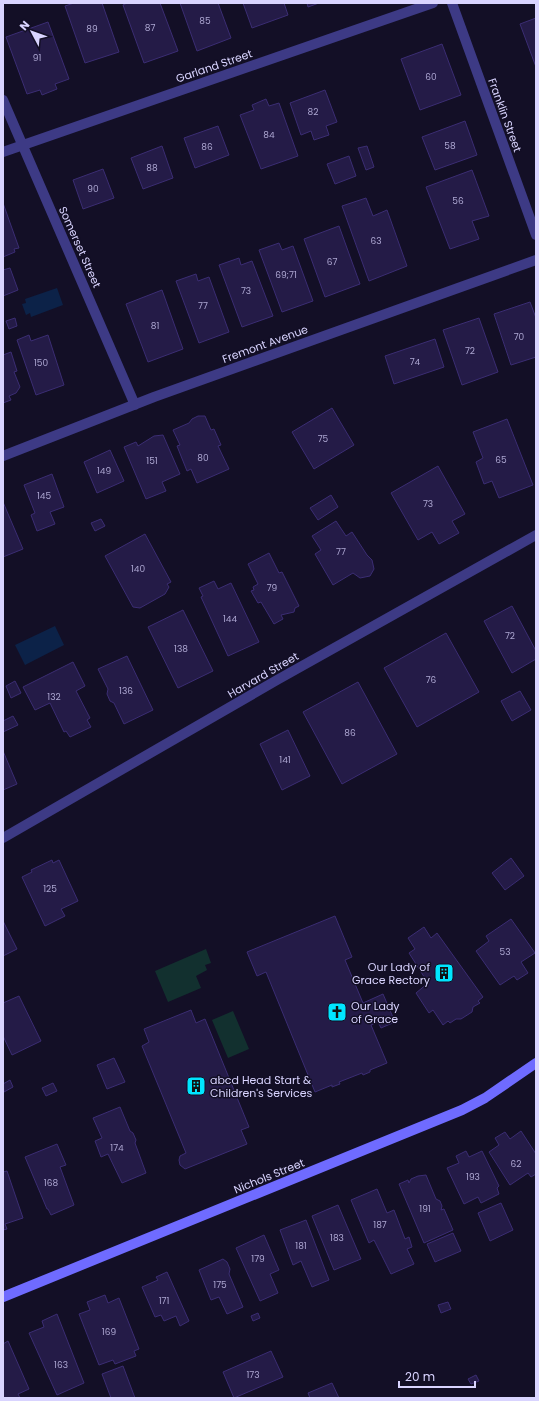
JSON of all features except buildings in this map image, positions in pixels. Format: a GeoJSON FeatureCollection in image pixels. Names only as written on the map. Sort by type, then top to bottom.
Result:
{"type":"FeatureCollection","features":[{"type":"Feature","properties":{"kind":"street","name":"Garland Street"},"geometry":{"type":"LineString","coordinates":[[3,152],[433,3]]}},
{"type":"Feature","properties":{"kind":"street","name":"Franklin Street"},"geometry":{"type":"LineString","coordinates":[[452,3],[536,236]]}},
{"type":"Feature","properties":{"kind":"street","name":"Somerset Street"},"geometry":{"type":"LineString","coordinates":[[3,100],[135,404]]}},
{"type":"Feature","properties":{"kind":"street","name":"Fremont Avenue"},"geometry":{"type":"LineString","coordinates":[[3,456],[135,404],[536,260]]}},
{"type":"Feature","properties":{"kind":"street","name":"Harvard Street"},"geometry":{"type":"LineString","coordinates":[[3,838],[277,680],[536,535]]}},
{"type":"Feature","properties":{"kind":"street","name":"Nichols Street"},"geometry":{"type":"LineString","coordinates":[[3,1297],[462,1110],[485,1098],[536,1063]]}},
{"type":"Feature","properties":{"kind":"green space"},"geometry":{"type":"Polygon","coordinates":[[[206,949],[211,963],[205,965],[207,970],[196,976],[201,988],[168,1002],[155,971],[206,949]]]}},
{"type":"Feature","properties":{"kind":"green space"},"geometry":{"type":"Polygon","coordinates":[[[233,1011],[249,1049],[228,1058],[212,1020],[233,1011]]]}},
{"type":"Feature","properties":{"kind":"water"},"geometry":{"type":"Polygon","coordinates":[[[57,288],[63,305],[31,317],[30,313],[26,315],[22,304],[26,303],[25,299],[57,288]]]}},
{"type":"Feature","properties":{"kind":"water"},"geometry":{"type":"Polygon","coordinates":[[[55,626],[64,645],[25,665],[15,645],[55,626]]]}},
{"type":"Feature","properties":{"kind":"place","name":"Our Lady of Grace Rectory"},"geometry":{"type":"Point","coordinates":[444,973]}},
{"type":"Feature","properties":{"kind":"place","name":"Our Lady of Grace"},"geometry":{"type":"Point","coordinates":[337,1012]}},
{"type":"Feature","properties":{"kind":"place","name":"abcd Head Start & Children's Services"},"geometry":{"type":"Point","coordinates":[196,1086]}}]}
